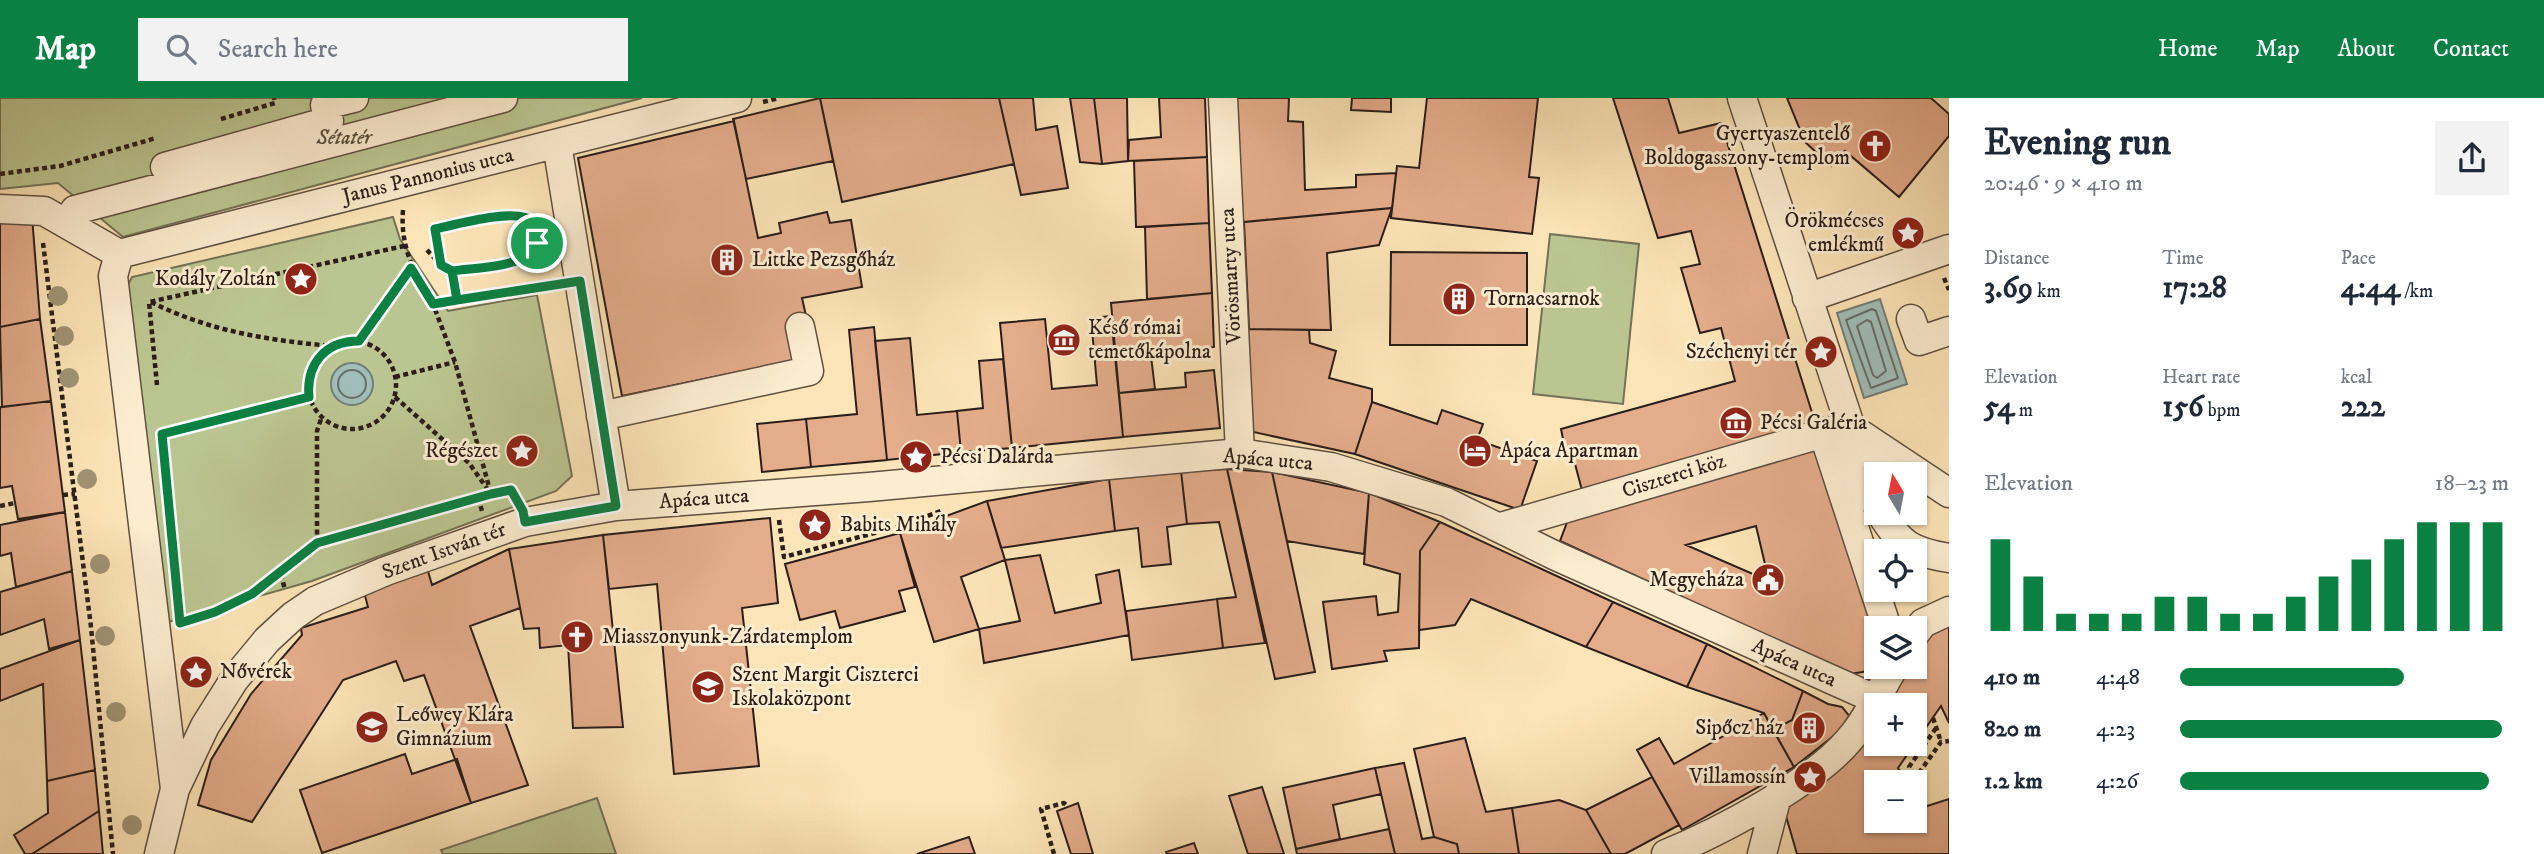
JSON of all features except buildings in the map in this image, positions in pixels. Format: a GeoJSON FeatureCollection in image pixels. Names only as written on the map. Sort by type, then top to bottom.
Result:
{"type":"FeatureCollection","features":[{"type":"Feature","properties":{"kind":"street"},"geometry":{"type":"LineString","coordinates":[[0,209],[60,210],[350,138],[424,108],[503,98]]}},
{"type":"Feature","properties":{"kind":"street","name":"Janus Pannonius utca"},"geometry":{"type":"LineString","coordinates":[[119,254],[737,98]]}},
{"type":"Feature","properties":{"kind":"street","name":"Vörösmarty utca"},"geometry":{"type":"LineString","coordinates":[[1223,98],[1240,453]]}},
{"type":"Feature","properties":{"kind":"street"},"geometry":{"type":"LineString","coordinates":[[1742,98],[1807,298],[1836,429],[1884,616]]}},
{"type":"Feature","properties":{"kind":"street"},"geometry":{"type":"LineString","coordinates":[[101,184],[329,121],[326,105],[345,99],[350,138]]}},
{"type":"Feature","properties":{"kind":"street"},"geometry":{"type":"LineString","coordinates":[[557,144],[566,283],[601,416],[616,506]]}},
{"type":"Feature","properties":{"kind":"street"},"geometry":{"type":"LineString","coordinates":[[60,210],[119,254]]}},
{"type":"Feature","properties":{"kind":"street","name":"Szent István tér"},"geometry":{"type":"LineString","coordinates":[[119,254],[113,276],[175,789]]}},
{"type":"Feature","properties":{"kind":"street"},"geometry":{"type":"LineString","coordinates":[[1807,298],[1896,276],[1942,257]]}},
{"type":"Feature","properties":{"kind":"street"},"geometry":{"type":"LineString","coordinates":[[1911,320],[1919,341],[1949,331]]}},
{"type":"Feature","properties":{"kind":"street"},"geometry":{"type":"LineString","coordinates":[[601,416],[809,371],[800,327]]}},
{"type":"Feature","properties":{"kind":"street"},"geometry":{"type":"LineString","coordinates":[[1836,429],[1949,493]]}},
{"type":"Feature","properties":{"kind":"street"},"geometry":{"type":"LineString","coordinates":[[1836,429],[1864,482]]}},
{"type":"Feature","properties":{"kind":"street","name":"Ciszterci köz"},"geometry":{"type":"LineString","coordinates":[[1501,527],[1836,429]]}},
{"type":"Feature","properties":{"kind":"street","name":"Apáca utca"},"geometry":{"type":"LineString","coordinates":[[616,506],[869,487],[1240,453],[1331,467],[1446,502],[1556,556],[1864,694]]}},
{"type":"Feature","properties":{"kind":"street","name":"Szent István tér"},"geometry":{"type":"LineString","coordinates":[[159,854],[175,789],[205,726],[234,680],[267,640],[293,616],[315,601],[386,571],[525,522],[616,506]]}},
{"type":"Feature","properties":{"kind":"street"},"geometry":{"type":"LineString","coordinates":[[1888,525],[1896,537],[1926,554],[1949,558]]}},
{"type":"Feature","properties":{"kind":"street"},"geometry":{"type":"LineString","coordinates":[[1927,624],[1949,611]]}},
{"type":"Feature","properties":{"kind":"street"},"geometry":{"type":"LineString","coordinates":[[1683,851],[1777,796],[1847,743],[1864,720]]}},
{"type":"Feature","properties":{"kind":"street"},"geometry":{"type":"LineString","coordinates":[[1762,854],[1777,796]]}},
{"type":"Feature","properties":{"kind":"path"},"geometry":{"type":"LineString","coordinates":[[208,123],[275,103],[274,98]]}},
{"type":"Feature","properties":{"kind":"path"},"geometry":{"type":"LineString","coordinates":[[0,174],[60,166],[168,135]]}},
{"type":"Feature","properties":{"kind":"path"},"geometry":{"type":"LineString","coordinates":[[60,210],[75,494],[113,854]]}},
{"type":"Feature","properties":{"kind":"path"},"geometry":{"type":"LineString","coordinates":[[402,215],[404,246],[411,268],[433,304],[454,362],[491,494]]}},
{"type":"Feature","properties":{"kind":"path"},"geometry":{"type":"LineString","coordinates":[[427,250],[441,265],[452,271],[524,259],[537,243],[535,225],[530,219],[515,215],[435,229],[441,265]]}},
{"type":"Feature","properties":{"kind":"path"},"geometry":{"type":"LineString","coordinates":[[149,302],[404,246]]}},
{"type":"Feature","properties":{"kind":"path"},"geometry":{"type":"LineString","coordinates":[[359,341],[411,268]]}},
{"type":"Feature","properties":{"kind":"path"},"geometry":{"type":"LineString","coordinates":[[452,271],[457,300]]}},
{"type":"Feature","properties":{"kind":"path"},"geometry":{"type":"LineString","coordinates":[[552,276],[566,283]]}},
{"type":"Feature","properties":{"kind":"path"},"geometry":{"type":"LineString","coordinates":[[555,298],[566,283]]}},
{"type":"Feature","properties":{"kind":"path"},"geometry":{"type":"LineString","coordinates":[[433,304],[566,283]]}},
{"type":"Feature","properties":{"kind":"path"},"geometry":{"type":"LineString","coordinates":[[142,297],[219,331],[275,341],[332,346],[359,341],[370,344],[386,356],[395,377],[395,397],[391,408],[368,426],[342,428],[322,416],[309,397],[312,366],[332,346]]}},
{"type":"Feature","properties":{"kind":"path"},"geometry":{"type":"LineString","coordinates":[[149,302],[158,394]]}},
{"type":"Feature","properties":{"kind":"path"},"geometry":{"type":"LineString","coordinates":[[395,377],[454,362]]}},
{"type":"Feature","properties":{"kind":"path"},"geometry":{"type":"LineString","coordinates":[[162,434],[309,397]]}},
{"type":"Feature","properties":{"kind":"path"},"geometry":{"type":"LineString","coordinates":[[395,397],[469,463],[491,494]]}},
{"type":"Feature","properties":{"kind":"path"},"geometry":{"type":"LineString","coordinates":[[317,543],[317,431],[322,416]]}},
{"type":"Feature","properties":{"kind":"path"},"geometry":{"type":"LineString","coordinates":[[161,421],[163,447]]}},
{"type":"Feature","properties":{"kind":"path"},"geometry":{"type":"LineString","coordinates":[[179,609],[180,623],[215,612],[252,594],[281,574],[317,543],[491,494],[511,490],[523,511],[525,522]]}},
{"type":"Feature","properties":{"kind":"path"},"geometry":{"type":"LineString","coordinates":[[62,495],[75,494]]}},
{"type":"Feature","properties":{"kind":"path"},"geometry":{"type":"LineString","coordinates":[[0,506],[15,503]]}},
{"type":"Feature","properties":{"kind":"path"},"geometry":{"type":"LineString","coordinates":[[778,518],[783,557],[897,527],[947,509]]}},
{"type":"Feature","properties":{"kind":"path"},"geometry":{"type":"LineString","coordinates":[[281,574],[285,593]]}},
{"type":"Feature","properties":{"kind":"path"},"geometry":{"type":"LineString","coordinates":[[1933,718],[1941,742]]}},
{"type":"Feature","properties":{"kind":"path"},"geometry":{"type":"LineString","coordinates":[[1910,770],[1909,767],[1936,728]]}},
{"type":"Feature","properties":{"kind":"path"},"geometry":{"type":"LineString","coordinates":[[1921,770],[1941,742],[1949,741]]}},
{"type":"Feature","properties":{"kind":"path"},"geometry":{"type":"LineString","coordinates":[[1054,854],[1041,810],[1064,803],[1068,807]]}},
{"type":"Feature","properties":{"kind":"green space","name":"Sétatér"},"geometry":{"type":"Polygon","coordinates":[[[0,98],[642,98],[123,237],[58,183],[0,189],[0,98]]]}},
{"type":"Feature","properties":{"kind":"green space"},"geometry":{"type":"Polygon","coordinates":[[[393,217],[400,239],[448,311],[537,295],[572,476],[556,491],[312,581],[168,622],[122,297],[132,277],[393,217]]]}},
{"type":"Feature","properties":{"kind":"green space"},"geometry":{"type":"Polygon","coordinates":[[[1550,234],[1639,244],[1623,404],[1533,394],[1550,234]]]}},
{"type":"Feature","properties":{"kind":"green space"},"geometry":{"type":"Polygon","coordinates":[[[597,798],[616,854],[443,854],[441,850],[597,798]]]}},
{"type":"Feature","properties":{"kind":"water"},"geometry":{"type":"Polygon","coordinates":[[[1880,299],[1907,384],[1864,398],[1837,313],[1880,299]]]}},
{"type":"Feature","properties":{"kind":"water"},"geometry":{"type":"Polygon","coordinates":[[[352,363],[367,369],[373,384],[367,399],[352,405],[337,399],[331,384],[337,369],[352,363]]]}},
{"type":"Feature","properties":{"kind":"place","name":"Gyertyaszentelő Boldogasszony-templom"},"geometry":{"type":"Point","coordinates":[1875,146]}},
{"type":"Feature","properties":{"kind":"place","name":"Örökmécses emlékmű"},"geometry":{"type":"Point","coordinates":[1908,233]}},
{"type":"Feature","properties":{"kind":"place","name":"Littke Pezsgőház"},"geometry":{"type":"Point","coordinates":[727,260]}},
{"type":"Feature","properties":{"kind":"place","name":"Kodály Zoltán"},"geometry":{"type":"Point","coordinates":[301,279]}},
{"type":"Feature","properties":{"kind":"place","name":"Tornacsarnok"},"geometry":{"type":"Point","coordinates":[1459,299]}},
{"type":"Feature","properties":{"kind":"place","name":"Késő római temetőkápolna"},"geometry":{"type":"Point","coordinates":[1064,340]}},
{"type":"Feature","properties":{"kind":"place","name":"Széchenyi tér"},"geometry":{"type":"Point","coordinates":[1821,352]}},
{"type":"Feature","properties":{"kind":"place","name":"Pécsi Galéria"},"geometry":{"type":"Point","coordinates":[1736,423]}},
{"type":"Feature","properties":{"kind":"place","name":"Régészet"},"geometry":{"type":"Point","coordinates":[522,451]}},
{"type":"Feature","properties":{"kind":"place","name":"Apáca Apartman"},"geometry":{"type":"Point","coordinates":[1475,451]}},
{"type":"Feature","properties":{"kind":"place","name":"Pécsi Dalárda"},"geometry":{"type":"Point","coordinates":[916,457]}},
{"type":"Feature","properties":{"kind":"place","name":"Babits Mihály"},"geometry":{"type":"Point","coordinates":[815,525]}},
{"type":"Feature","properties":{"kind":"place","name":"Megyeháza"},"geometry":{"type":"Point","coordinates":[1768,580]}},
{"type":"Feature","properties":{"kind":"place","name":"Miasszonyunk-Zárdatemplom"},"geometry":{"type":"Point","coordinates":[577,637]}},
{"type":"Feature","properties":{"kind":"place","name":"Nővérek"},"geometry":{"type":"Point","coordinates":[196,672]}},
{"type":"Feature","properties":{"kind":"place","name":"Szent Margit Ciszterci Iskolaközpont"},"geometry":{"type":"Point","coordinates":[708,687]}},
{"type":"Feature","properties":{"kind":"place","name":"Leőwey Klára Gimnázium"},"geometry":{"type":"Point","coordinates":[372,727]}},
{"type":"Feature","properties":{"kind":"place","name":"Sipőcz ház"},"geometry":{"type":"Point","coordinates":[1809,728]}},
{"type":"Feature","properties":{"kind":"place","name":"Villamossín"},"geometry":{"type":"Point","coordinates":[1810,777]}},
{"type":"Feature","properties":{"kind":"route"},"geometry":{"type":"LineString","coordinates":[[537,243],[524,259],[452,271],[457,300],[433,304],[411,268],[359,341],[347,341],[322,353],[312,366],[309,397],[162,434],[180,623],[215,612],[252,594],[281,574],[317,543],[491,494],[511,490],[523,511],[525,522],[616,506],[580,281],[457,300],[452,271],[441,265],[435,229],[515,215],[530,219],[535,225],[537,243]]}}]}
